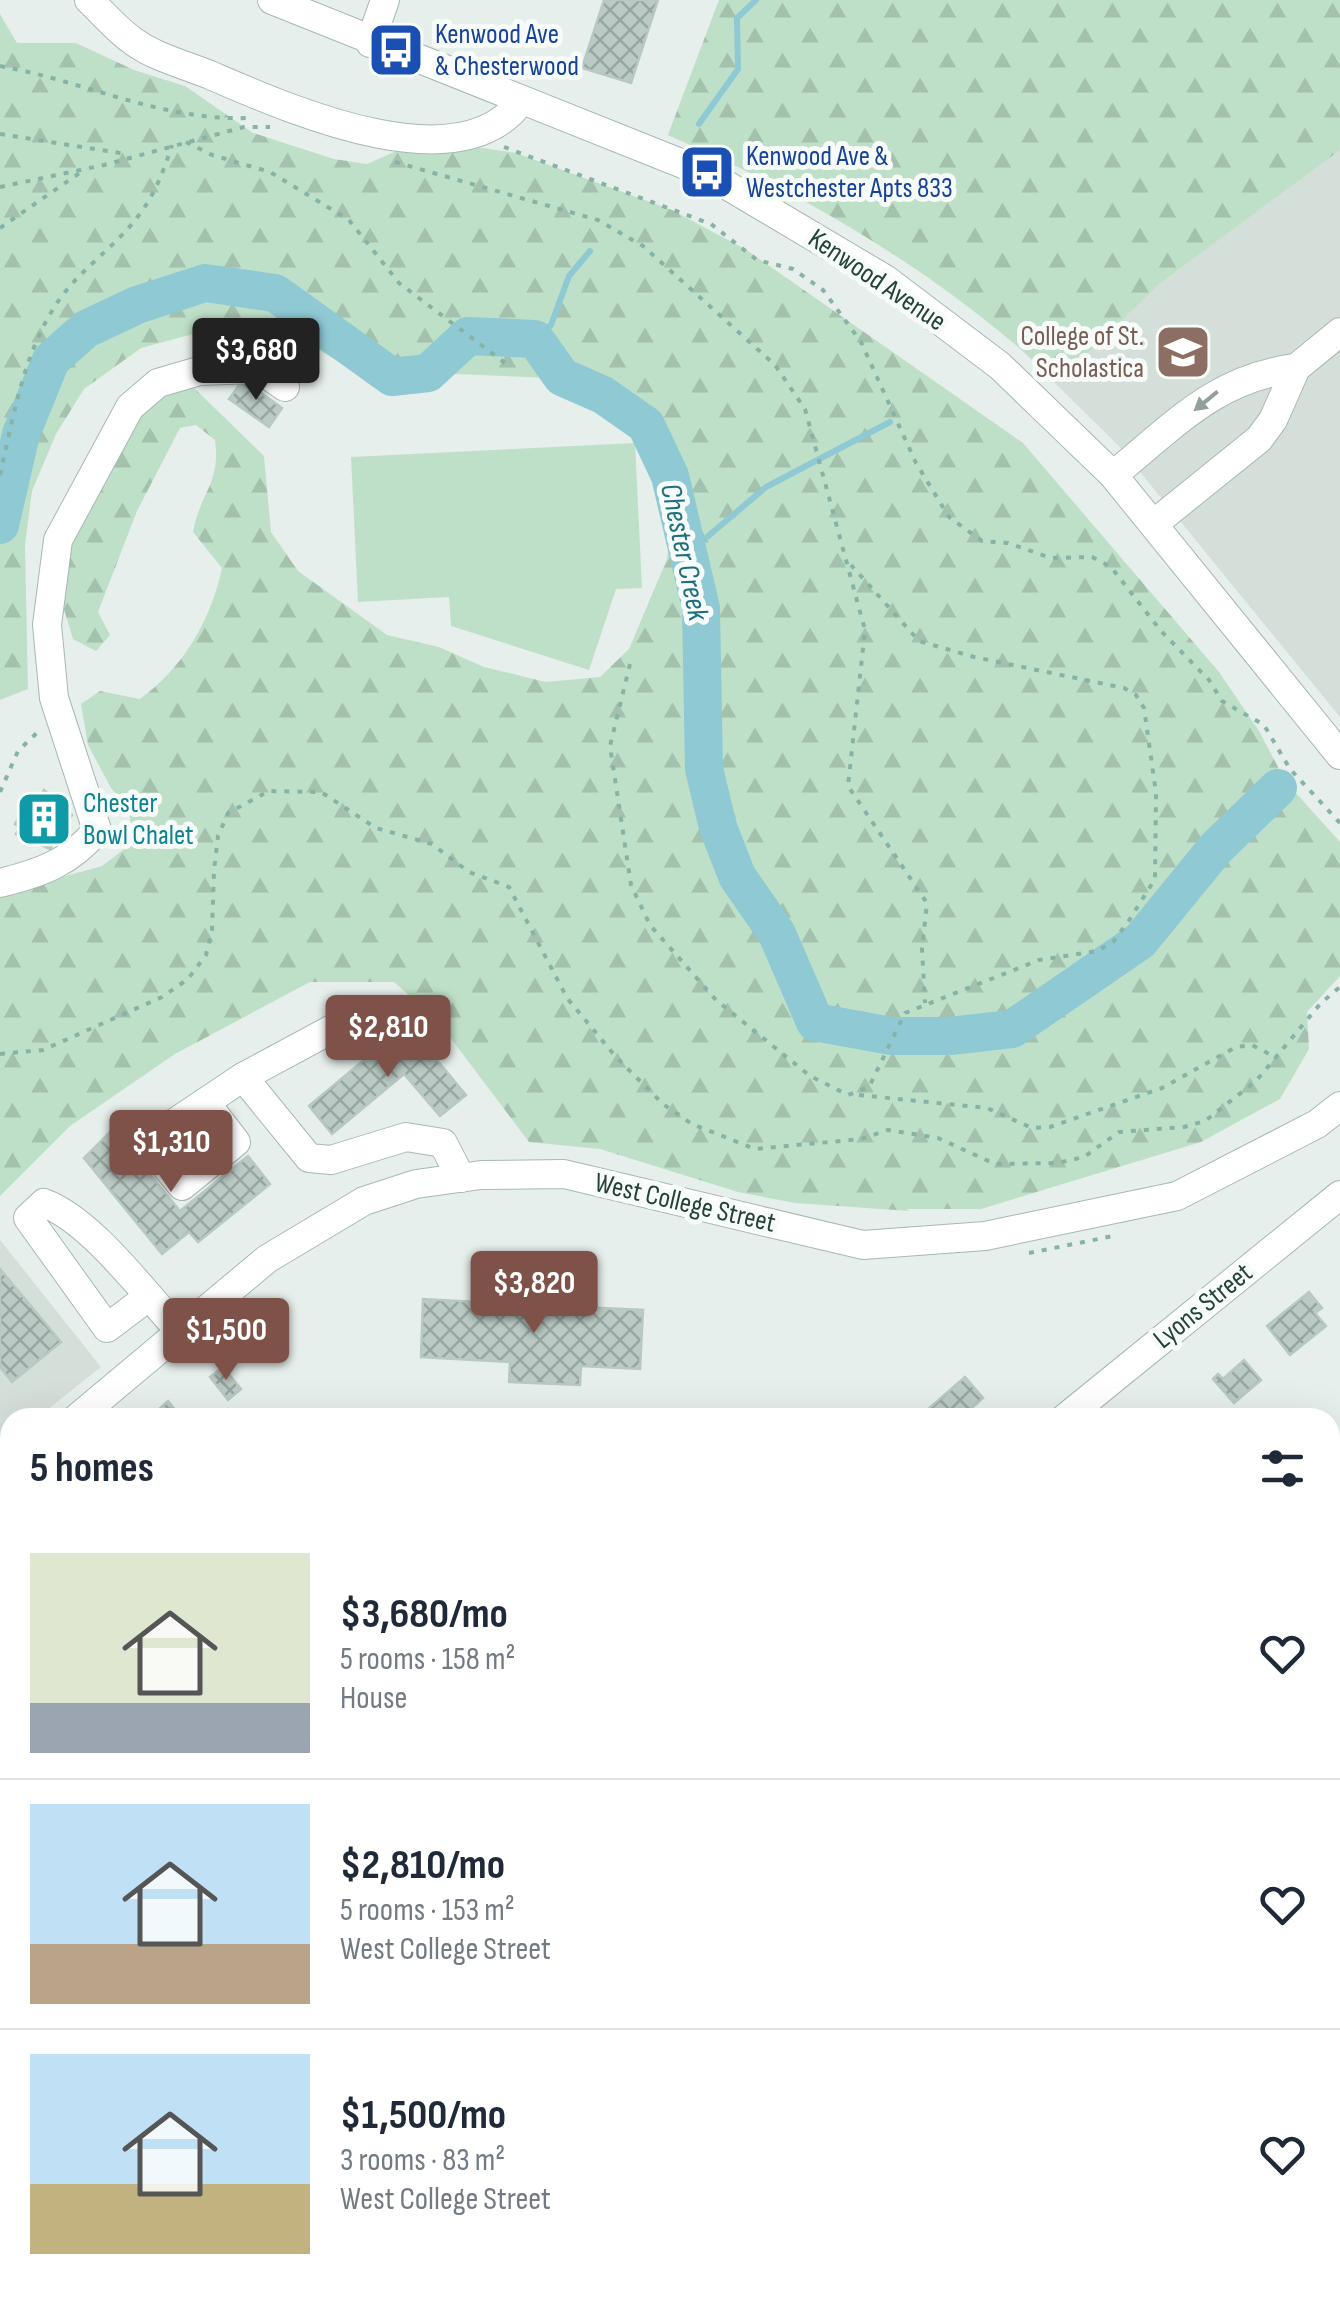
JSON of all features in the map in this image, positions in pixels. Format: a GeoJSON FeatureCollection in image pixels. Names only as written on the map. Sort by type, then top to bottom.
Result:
{"type":"FeatureCollection","features":[{"type":"Feature","properties":{"kind":"street"},"geometry":{"type":"LineString","coordinates":[[88,0],[136,43],[263,97],[380,137],[490,132],[507,121],[521,101]]}},
{"type":"Feature","properties":{"kind":"street","name":"Kenwood Avenue"},"geometry":{"type":"LineString","coordinates":[[272,0],[708,174],[885,278],[1000,366],[1113,475],[1156,522],[1340,755]]}},
{"type":"Feature","properties":{"kind":"street"},"geometry":{"type":"LineString","coordinates":[[370,42],[385,0]]}},
{"type":"Feature","properties":{"kind":"street"},"geometry":{"type":"LineString","coordinates":[[1156,522],[1259,439],[1273,420],[1296,368],[1340,332]]}},
{"type":"Feature","properties":{"kind":"street"},"geometry":{"type":"LineString","coordinates":[[1113,475],[1220,389],[1254,375],[1296,368]]}},
{"type":"Feature","properties":{"kind":"street"},"geometry":{"type":"LineString","coordinates":[[0,884],[46,872],[81,850],[96,830],[59,712],[47,625],[58,540],[130,407],[158,384],[199,370],[260,369],[285,388]]}},
{"type":"Feature","properties":{"kind":"street"},"geometry":{"type":"LineString","coordinates":[[205,1102],[242,1077],[360,1014]]}},
{"type":"Feature","properties":{"kind":"street"},"geometry":{"type":"LineString","coordinates":[[242,1077],[309,1158],[331,1160],[406,1137],[444,1143],[461,1178]]}},
{"type":"Feature","properties":{"kind":"street","name":"West College Street"},"geometry":{"type":"LineString","coordinates":[[91,1408],[267,1260],[364,1201],[416,1184],[564,1174],[863,1245],[985,1236],[1177,1196],[1317,1124],[1340,1106]]}},
{"type":"Feature","properties":{"kind":"street","name":"Lyons Street"},"geometry":{"type":"LineString","coordinates":[[1077,1408],[1340,1195]]}},
{"type":"Feature","properties":{"kind":"street"},"geometry":{"type":"LineString","coordinates":[[148,1297],[107,1328],[28,1218],[44,1203],[66,1212],[148,1297],[180,1331]]}},
{"type":"Feature","properties":{"kind":"path"},"geometry":{"type":"LineString","coordinates":[[0,66],[174,113],[212,120],[265,118]]}},
{"type":"Feature","properties":{"kind":"path"},"geometry":{"type":"LineString","coordinates":[[0,187],[85,170],[244,127],[276,127]]}},
{"type":"Feature","properties":{"kind":"path"},"geometry":{"type":"LineString","coordinates":[[0,134],[130,155]]}},
{"type":"Feature","properties":{"kind":"path"},"geometry":{"type":"LineString","coordinates":[[186,142],[212,156],[270,172],[349,220],[399,283],[505,363]]}},
{"type":"Feature","properties":{"kind":"path"},"geometry":{"type":"LineString","coordinates":[[0,475],[16,401],[37,338],[56,303],[139,216],[162,175],[172,144]]}},
{"type":"Feature","properties":{"kind":"path"},"geometry":{"type":"LineString","coordinates":[[492,145],[711,224],[757,260],[793,269],[823,290],[861,342],[916,463],[949,517],[982,542],[1008,543],[1051,558],[1092,558],[1111,567],[1222,700],[1264,725],[1290,769],[1340,823]]}},
{"type":"Feature","properties":{"kind":"path"},"geometry":{"type":"LineString","coordinates":[[394,162],[598,220],[643,246],[790,382],[818,451],[830,510],[849,562],[865,648],[856,692],[848,786],[928,904],[922,950],[926,1004]]}},
{"type":"Feature","properties":{"kind":"path"},"geometry":{"type":"LineString","coordinates":[[0,228],[85,170]]}},
{"type":"Feature","properties":{"kind":"path"},"geometry":{"type":"LineString","coordinates":[[849,562],[919,641],[974,658],[1124,688],[1136,695],[1144,708],[1156,793],[1154,879],[1112,942],[1096,951],[1054,956],[905,1013],[869,1087],[858,1094]]}},
{"type":"Feature","properties":{"kind":"path"},"geometry":{"type":"LineString","coordinates":[[630,664],[610,746],[631,885],[650,925],[686,972],[762,1040],[810,1076],[848,1095],[988,1108],[1032,1128],[1050,1127],[1162,1088],[1236,1047],[1252,1045],[1277,1058]]}},
{"type":"Feature","properties":{"kind":"path"},"geometry":{"type":"LineString","coordinates":[[0,792],[18,751],[59,712]]}},
{"type":"Feature","properties":{"kind":"path"},"geometry":{"type":"LineString","coordinates":[[0,1054],[43,1050],[162,997],[188,979],[206,956],[212,930],[218,836],[228,813],[268,790],[321,792],[376,828],[432,844],[469,872],[509,888],[566,998],[616,1057],[663,1104],[692,1124],[756,1148],[861,1139],[888,1130],[938,1138],[995,1164],[1058,1163],[1084,1156],[1119,1132],[1184,1127],[1205,1120],[1277,1058],[1320,1003],[1340,987]]}},
{"type":"Feature","properties":{"kind":"path"},"geometry":{"type":"LineString","coordinates":[[1017,1254],[1132,1232]]}},
{"type":"Feature","properties":{"kind":"shaded area","name":"College of St. Scholastica"},"geometry":{"type":"Polygon","coordinates":[[[719,0],[1340,0],[1340,717],[1118,445],[1012,341],[938,282],[849,225],[767,179],[668,135],[719,0]]]}},
{"type":"Feature","properties":{"kind":"shaded area"},"geometry":{"type":"Polygon","coordinates":[[[0,1240],[101,1367],[49,1408],[0,1408],[0,1240]]]}},
{"type":"Feature","properties":{"kind":"green space","name":"College of St. Scholastica"},"geometry":{"type":"Polygon","coordinates":[[[719,0],[1340,0],[1340,150],[1159,284],[1058,382],[968,307],[874,242],[773,185],[668,135],[719,0]]]}},
{"type":"Feature","properties":{"kind":"green space"},"geometry":{"type":"Polygon","coordinates":[[[0,14],[17,43],[76,43],[134,70],[185,86],[253,133],[334,159],[367,164],[408,146],[448,143],[516,153],[672,210],[745,249],[1023,443],[1219,672],[1259,731],[1286,782],[1340,842],[1340,976],[1307,1012],[1309,1049],[1280,1099],[1201,1142],[981,1209],[906,1209],[910,1211],[795,1203],[738,1192],[600,1149],[529,1142],[437,1020],[394,982],[310,982],[175,1054],[70,1126],[0,1196],[0,894],[102,866],[131,844],[130,811],[111,788],[88,745],[81,704],[100,691],[140,699],[155,687],[182,658],[203,624],[222,568],[193,532],[213,478],[215,440],[196,425],[180,428],[137,511],[98,612],[110,635],[96,651],[73,639],[62,603],[67,541],[159,381],[192,386],[264,456],[271,532],[298,571],[387,635],[439,647],[484,667],[546,682],[600,677],[629,649],[667,559],[674,496],[642,440],[598,405],[551,378],[405,372],[332,358],[294,334],[219,327],[141,348],[84,389],[56,434],[32,491],[25,545],[28,689],[0,700],[0,14]]]}},
{"type":"Feature","properties":{"kind":"green space"},"geometry":{"type":"Polygon","coordinates":[[[635,443],[642,588],[616,589],[589,670],[451,626],[449,597],[358,602],[351,457],[635,443]]]}},
{"type":"Feature","properties":{"kind":"building"},"geometry":{"type":"Polygon","coordinates":[[[604,0],[658,0],[631,83],[582,68],[604,0]]]}},
{"type":"Feature","properties":{"kind":"building"},"geometry":{"type":"Polygon","coordinates":[[[243,380],[282,408],[269,427],[229,399],[243,380]]]}},
{"type":"Feature","properties":{"kind":"building","name":"Chester Bowl Chalet"},"geometry":{"type":"Polygon","coordinates":[[[44,790],[72,815],[50,849],[16,834],[20,828],[15,824],[34,794],[40,798],[44,790]]]}},
{"type":"Feature","properties":{"kind":"building"},"geometry":{"type":"Polygon","coordinates":[[[407,1024],[466,1095],[440,1116],[404,1074],[332,1134],[309,1106],[407,1024]]]}},
{"type":"Feature","properties":{"kind":"building"},"geometry":{"type":"Polygon","coordinates":[[[113,1129],[180,1211],[248,1156],[270,1184],[198,1242],[189,1232],[162,1254],[84,1158],[113,1129]]]}},
{"type":"Feature","properties":{"kind":"building"},"geometry":{"type":"Polygon","coordinates":[[[0,1269],[61,1342],[12,1382],[0,1367],[0,1269]]]}},
{"type":"Feature","properties":{"kind":"building"},"geometry":{"type":"Polygon","coordinates":[[[1309,1292],[1322,1308],[1315,1313],[1326,1326],[1290,1355],[1267,1326],[1309,1292]]]}},
{"type":"Feature","properties":{"kind":"building"},"geometry":{"type":"Polygon","coordinates":[[[516,1296],[582,1299],[582,1307],[643,1310],[640,1369],[581,1366],[580,1385],[509,1382],[510,1362],[421,1357],[423,1299],[515,1304],[516,1296]]]}},
{"type":"Feature","properties":{"kind":"building"},"geometry":{"type":"Polygon","coordinates":[[[1244,1360],[1261,1380],[1234,1403],[1213,1379],[1218,1374],[1223,1379],[1244,1360]]]}},
{"type":"Feature","properties":{"kind":"building"},"geometry":{"type":"Polygon","coordinates":[[[223,1367],[241,1389],[228,1400],[210,1377],[223,1367]]]}},
{"type":"Feature","properties":{"kind":"building"},"geometry":{"type":"Polygon","coordinates":[[[965,1377],[983,1398],[972,1408],[929,1408],[965,1377]]]}},
{"type":"Feature","properties":{"kind":"waterway"},"geometry":{"type":"LineString","coordinates":[[699,124],[738,69],[737,18],[756,0]]}},
{"type":"Feature","properties":{"kind":"waterway"},"geometry":{"type":"LineString","coordinates":[[535,339],[551,325],[569,276],[590,251]]}},
{"type":"Feature","properties":{"kind":"waterway","name":"Chester Creek"},"geometry":{"type":"LineString","coordinates":[[0,525],[21,434],[51,360],[86,329],[137,305],[205,283],[275,293],[392,377],[428,373],[468,336],[535,339],[562,377],[603,395],[646,425],[670,476],[701,608],[704,769],[718,827],[737,876],[777,934],[815,1022],[891,1036],[950,1036],[1012,1029],[1140,941],[1216,848],[1278,788]]}},
{"type":"Feature","properties":{"kind":"waterway"},"geometry":{"type":"LineString","coordinates":[[687,554],[766,487],[890,422]]}},
{"type":"Feature","properties":{"kind":"place","name":"Kenwood Ave & Chesterwood"},"geometry":{"type":"Point","coordinates":[396,50]}},
{"type":"Feature","properties":{"kind":"place","name":"Kenwood Ave & Westchester Apts 833"},"geometry":{"type":"Point","coordinates":[707,172]}},
{"type":"Feature","properties":{"kind":"place","name":"College of St. Scholastica"},"geometry":{"type":"Point","coordinates":[1183,352]}},
{"type":"Feature","properties":{"kind":"place","name":"Chester Bowl Chalet"},"geometry":{"type":"Point","coordinates":[44,819]}}]}
